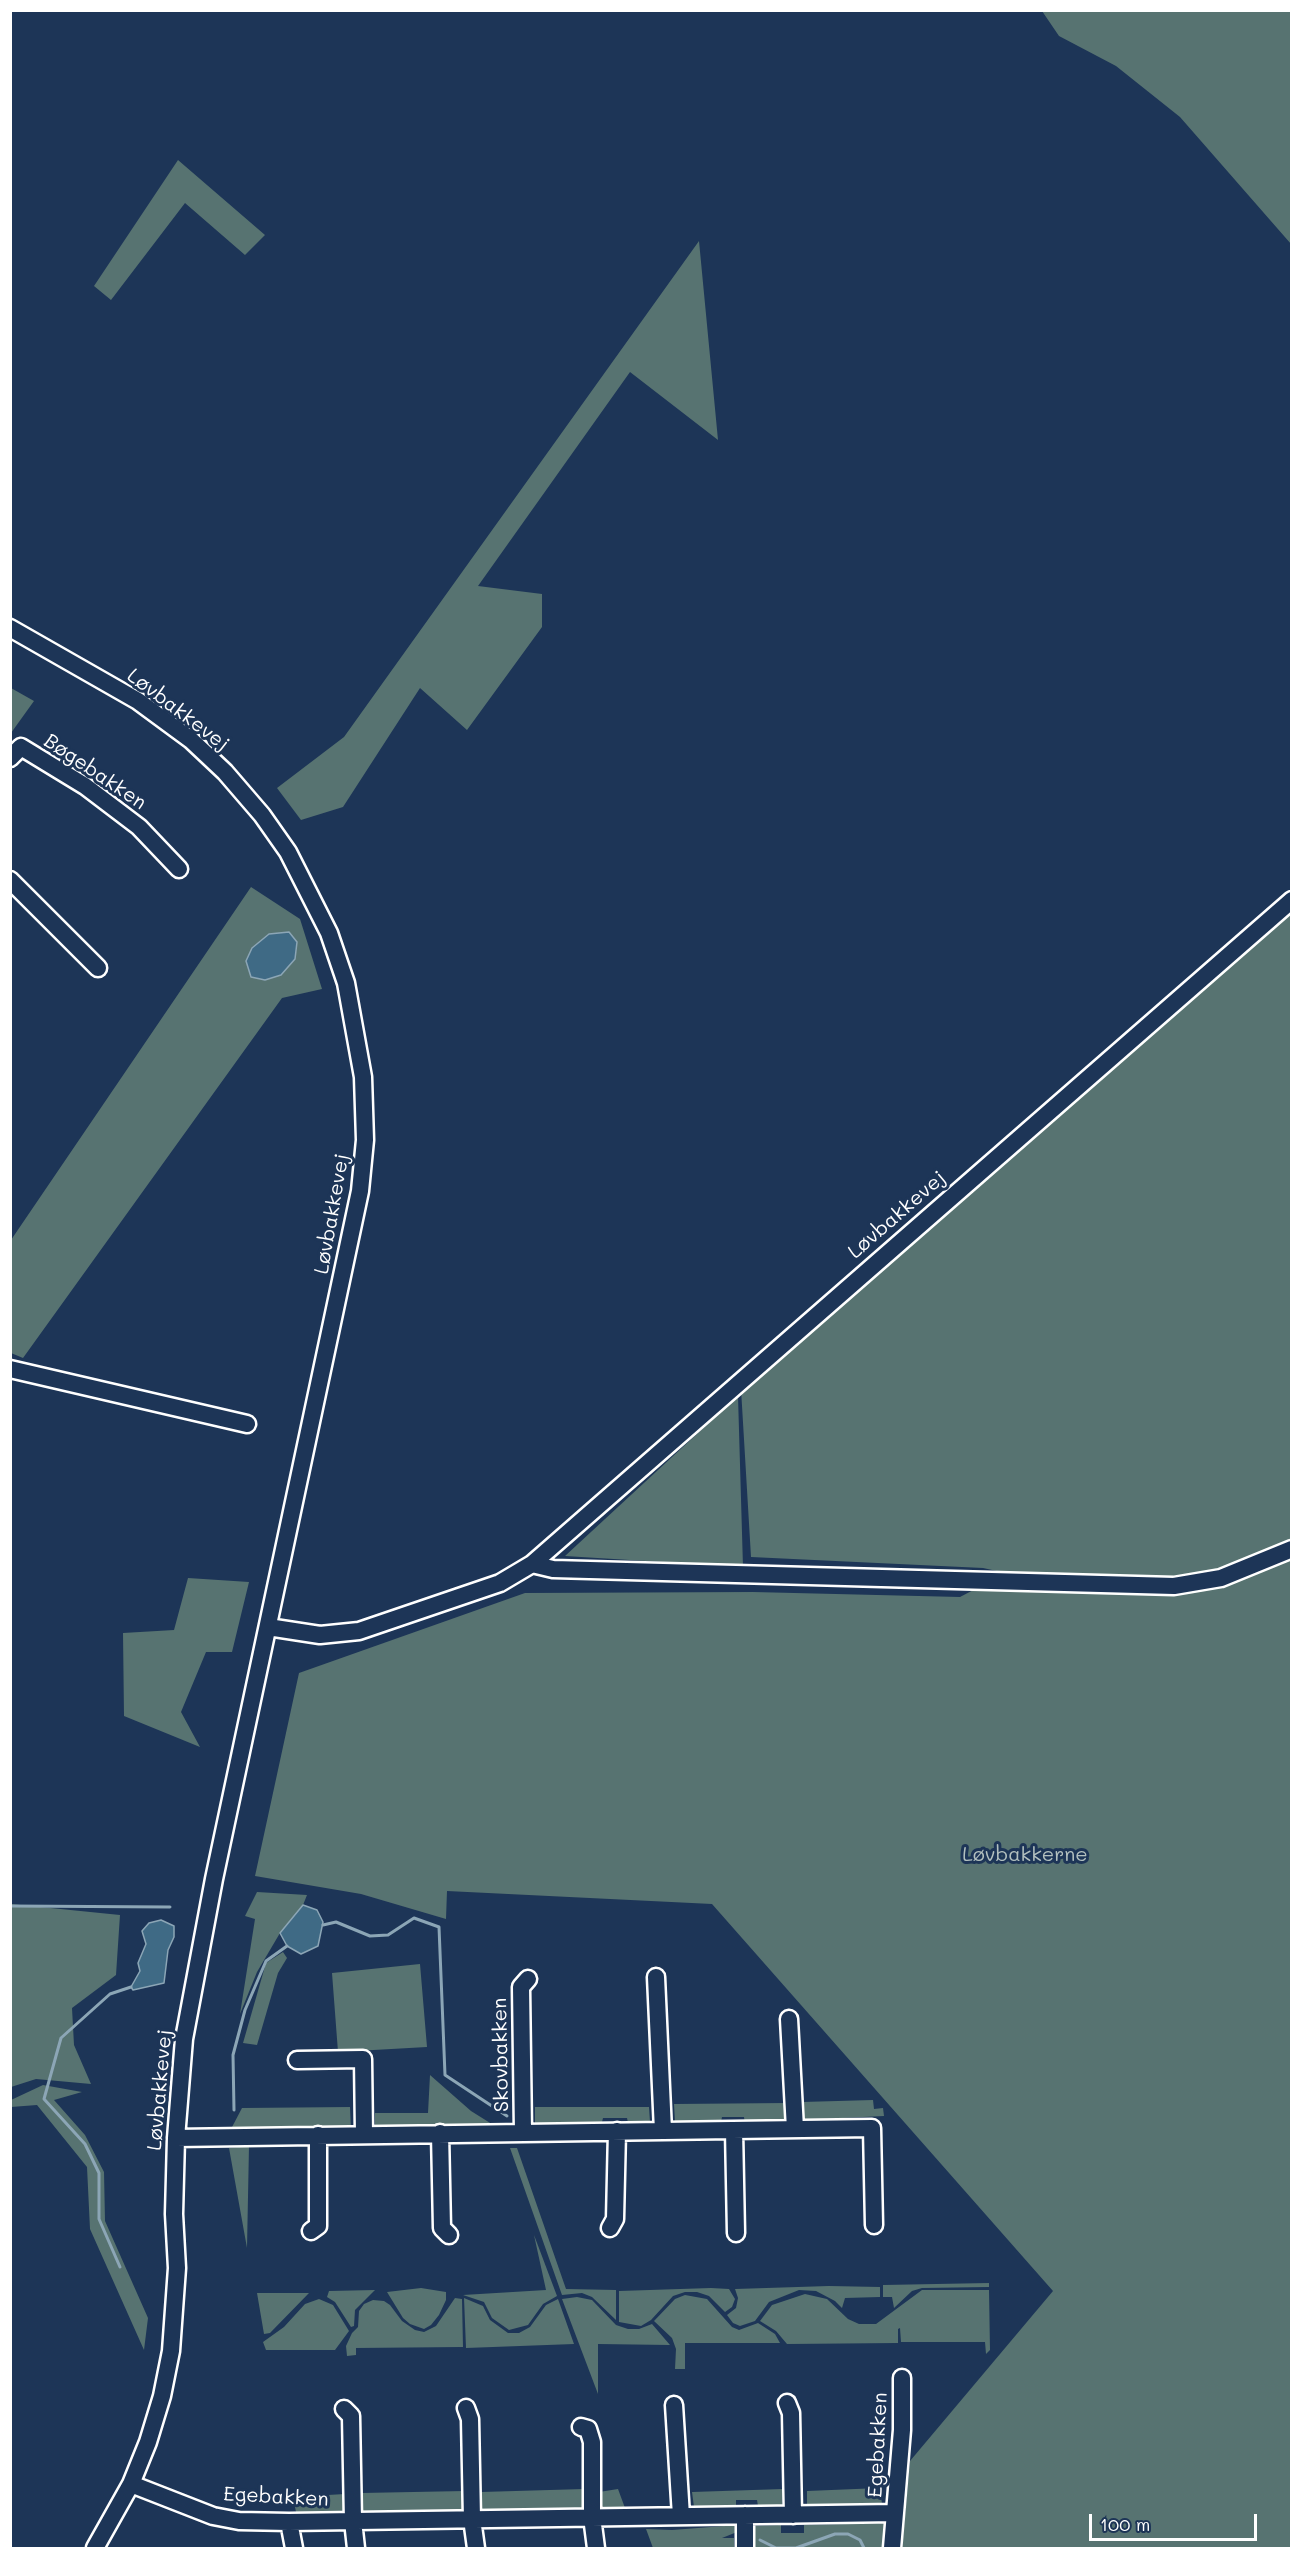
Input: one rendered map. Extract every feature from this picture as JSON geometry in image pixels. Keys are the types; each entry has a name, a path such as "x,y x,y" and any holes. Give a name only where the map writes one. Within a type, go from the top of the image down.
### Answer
{"street":[{"name":"Løvbakkevej","path":"10,628 138,701 191,740 225,772 262,814 288,852 329,933 346,983 363,1077 365,1140 360,1191 196,1966 184,2039 176,2138 174,2214 177,2268 171,2351 162,2396 131,2484 95,2548"},
{"name":"Bøgebakken","path":"10,758 21,747 85,786 139,826 179,869"},
{"path":"10,880 99,968"},
{"name":"Løvbakkevej","path":"268,1627 320,1635 359,1631 500,1583 532,1564 746,1374 1292,900"},
{"path":"10,1369 247,1424"},
{"path":"532,1564 553,1569 1174,1586 1221,1578 1292,1549"},
{"path":"657,1977 663,2131"},
{"name":"Skovbakken","path":"523,2133 521,1987 528,1979"},
{"path":"789,2019 795,2129"},
{"path":"297,2060 363,2059 364,2134"},
{"name":"Skovbakken","path":"176,2138 872,2128 874,2225"},
{"path":"734,2130 736,2233"},
{"path":"610,2228 615,2219 617,2131"},
{"path":"440,2133 442,2228 449,2235"},
{"path":"311,2230 318,2226 318,2135"},
{"name":"Egebakken","path":"892,2548 902,2430 902,2378"},
{"path":"787,2403 791,2413 793,2515"},
{"path":"674,2405 681,2516"},
{"path":"466,2408 470,2419 472,2519 476,2548"},
{"name":"Egebakken","path":"344,2409 351,2416 353,2521 356,2548"},
{"path":"581,2427 588,2428 592,2442 592,2517 596,2548"},
{"name":"Egebakken","path":"131,2484 213,2516 239,2520 289,2522 895,2513"},
{"path":"744,2515 745,2548"},
{"path":"289,2522 294,2548"}],"green space":[{"path":"1042,11 1291,11 1291,244 1180,117 1116,66 1059,36"},
{"path":"178,160 265,235 245,255 185,203 111,300 94,286"},
{"path":"699,241 718,440 630,372 478,586 542,594 542,627 467,730 420,688 343,807 301,820 277,788 344,737"},
{"path":"11,688 34,701 11,733"},
{"path":"251,887 300,919 322,989 282,998 23,1358 11,1353 11,1240"},
{"name":"Løvbakkerne","path":"1291,912 1291,2548 902,2548 910,2461 1053,2291 712,1904 447,1891 446,1919 361,1894 255,1876 299,1673 525,1593 753,1592 960,1597 1006,1573 983,1568 751,1557 741,1389"},
{"path":"738,1396 743,1567 565,1556"},
{"path":"188,1578 249,1582 232,1652 206,1652 181,1712 200,1747 124,1716 123,1633 174,1630"},
{"path":"257,1892 307,1895 303,1905 280,1933 257,1972 240,2014 255,1919 245,1916"},
{"path":"11,1904 120,1915 116,1975 72,2008 74,2045 91,2084 36,2079 11,2087"},
{"path":"283,1952 287,1958 278,1973 257,2045 243,2043 266,1963"},
{"path":"420,1964 427,2047 338,2052 332,1973"},
{"path":"430,2075 471,2111 495,2126 375,2125 375,2113 428,2113"},
{"path":"43,2085 82,2092 54,2100 85,2135 104,2172 105,2221 148,2318 144,2350 90,2229 87,2167 37,2105 11,2107 11,2100"},
{"path":"873,2100 874,2109 883,2108 884,2116 802,2120 802,2102"},
{"path":"787,2103 787,2123 745,2125 744,2117 722,2117 721,2122 675,2122 674,2104"},
{"path":"350,2107 351,2129 231,2129 242,2108"},
{"path":"535,2107 649,2107 650,2122 628,2123 627,2118 603,2118 602,2122 535,2124"},
{"path":"249,2146 247,2248 229,2148"},
{"path":"510,2148 517,2148 566,2289 616,2290 616,2320 592,2297 582,2293 562,2295"},
{"path":"534,2235 557,2296 543,2304 528,2325 509,2330 492,2318 484,2302 463,2295 546,2290"},
{"path":"989,2283 989,2287 922,2288 912,2291 894,2308 892,2297 883,2297 883,2285"},
{"path":"880,2287 880,2297 845,2298 842,2308 835,2301 816,2291 799,2290 769,2302 755,2321 740,2326 733,2323 727,2315 736,2308 738,2298 735,2289"},
{"path":"421,2288 446,2292 446,2300 439,2315 431,2325 424,2329 410,2324 403,2318 387,2292"},
{"path":"729,2289 735,2299 732,2307 725,2312 709,2296 697,2292 685,2292 673,2296 651,2320 641,2326 619,2322 619,2291"},
{"path":"375,2290 355,2310 354,2326 351,2327 335,2302 327,2297 329,2291"},
{"path":"922,2290 989,2290 990,2350 986,2354 985,2342 901,2342 900,2328 898,2329 898,2343 787,2344 776,2331 760,2321 772,2305 805,2294 827,2299 848,2319 859,2324 876,2324"},
{"path":"257,2293 309,2293 270,2333 264,2334"},
{"path":"685,2295 707,2299 732,2327 739,2330 758,2323 775,2334 780,2343 685,2343 685,2369 675,2369 676,2349 672,2338 654,2321 675,2299"},
{"path":"577,2297 592,2300 616,2325 628,2329 639,2329 652,2324 670,2345 598,2344 598,2394 562,2299"},
{"path":"455,2298 462,2299 463,2347 356,2348 356,2355 347,2356 346,2346 352,2333 358,2327 359,2311 364,2304 373,2300 384,2301 402,2321 415,2330 424,2332 436,2326"},
{"path":"464,2298 483,2306 490,2320 508,2333 519,2333 530,2327 546,2305 558,2299 574,2344 466,2348"},
{"path":"319,2299 333,2305 349,2331 335,2350 266,2350 263,2342 284,2327 305,2304"},
{"path":"880,2488 882,2504 807,2505 807,2491"},
{"path":"584,2489 584,2510 481,2512 481,2492"},
{"path":"618,2489 625,2508 599,2508 599,2492"},
{"path":"783,2489 782,2505 758,2506 757,2500 736,2500 736,2506 694,2507 692,2492"},
{"path":"465,2491 465,2512 360,2512 361,2493"},
{"path":"345,2494 345,2512 296,2512 293,2497"},
{"path":"886,2523 883,2548 750,2548 750,2526 781,2525 781,2533 804,2533 804,2525"},
{"path":"737,2525 737,2532 722,2538 734,2538 734,2548 653,2548 646,2529 672,2530"}],"water":[{"path":"289,932 297,942 295,959 281,975 265,980 251,977 246,961 252,948 269,934"},
{"path":"303,1905 317,1910 323,1922 318,1946 301,1954 287,1946 280,1933"},
{"path":"161,1920 174,1926 174,1937 168,1950 164,1983 133,1990 131,1987 140,1971 138,1963 146,1944 142,1931 149,1923"}],"waterway":[{"path":"10,1906 170,1907"},
{"path":"323,1925 336,1922 370,1936 388,1935 414,1918 439,1927 445,2075 507,2116"},
{"path":"234,2110 233,2055 245,2010 266,1961 287,1946"},
{"path":"120,2267 99,2219 99,2173 85,2144 44,2099 61,2038 110,1994 131,1987"},
{"path":"760,2540 776,2548 796,2548 835,2534 848,2534 860,2540 864,2548"}]}
